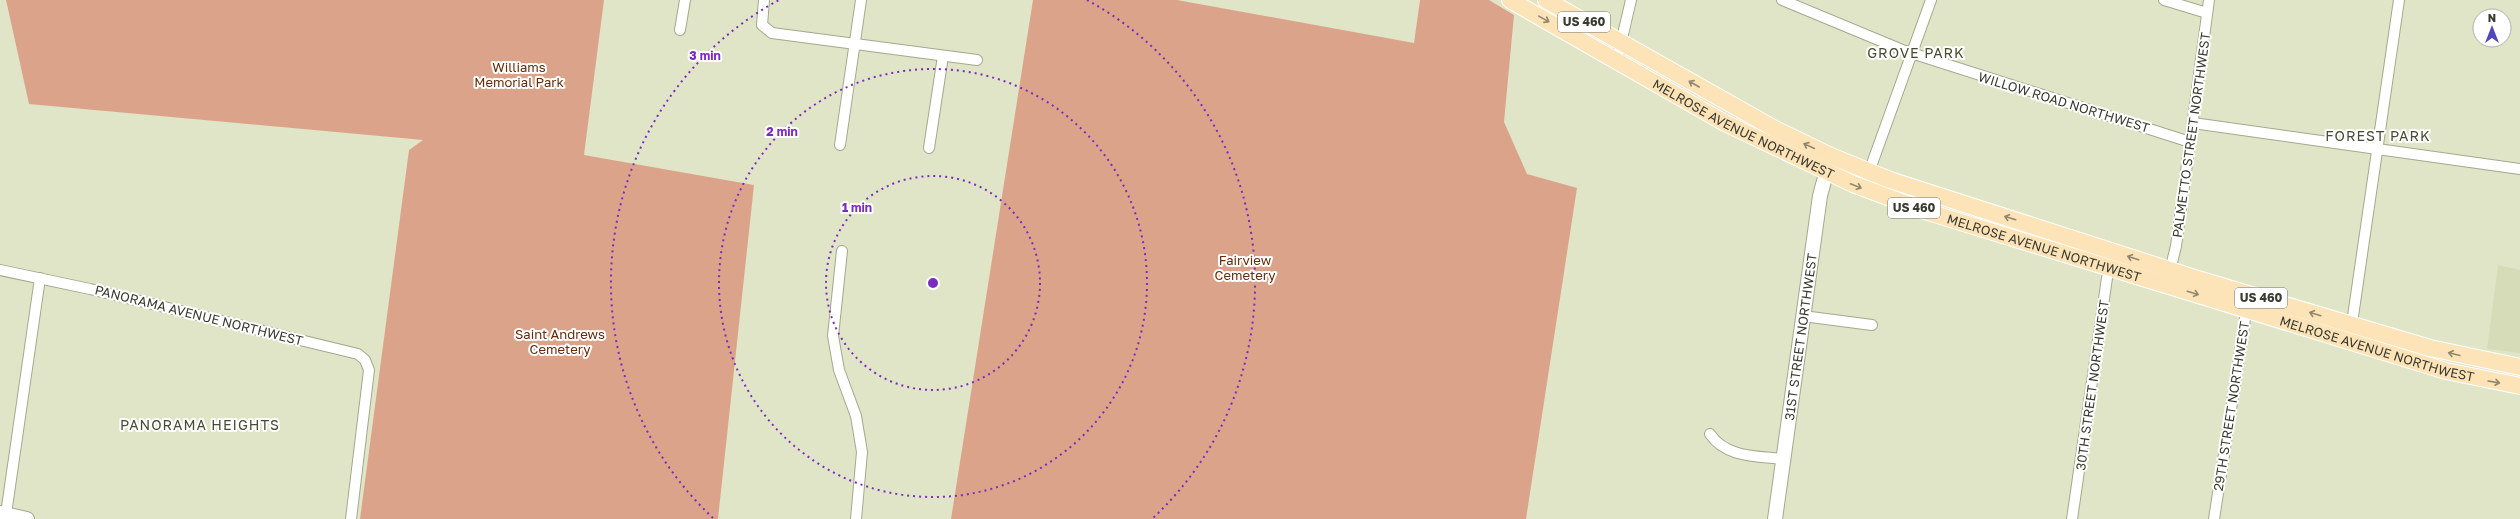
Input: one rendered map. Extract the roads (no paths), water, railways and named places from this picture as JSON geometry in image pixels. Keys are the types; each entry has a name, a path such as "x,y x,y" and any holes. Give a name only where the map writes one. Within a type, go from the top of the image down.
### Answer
{"main road":[{"name":"MELROSE AVENUE NORTHWEST","path":"1510,0 1725,123 1826,172 1928,212 2110,268 2169,277"},
{"name":"MELROSE AVENUE NORTHWEST","path":"1546,0 1739,110 1831,156 1869,172 1930,194 2116,252 2169,277 2248,302 2349,341 2446,372 2520,386"},
{"name":"MELROSE AVENUE NORTHWEST","path":"2248,302 2352,325 2430,348 2520,367"}],"street":[{"path":"680,30 685,0"},
{"path":"764,0 761,20 765,29 772,33 977,60"},
{"path":"840,145 861,0"},
{"path":"1617,60 1631,0"},
{"name":"WILLOW ROAD NORTHWEST","path":"1782,0 1911,53 2190,142"},
{"path":"1869,172 1931,0"},
{"path":"2164,0 2208,13"},
{"name":"PALMETTO STREET NORTHWEST","path":"2169,277 2190,142 2209,0"},
{"path":"2349,341 2399,0"},
{"path":"929,148 942,56"},
{"path":"2192,123 2520,169"},
{"name":"31ST STREET NORTHWEST","path":"1775,519 1820,196 1831,156"},
{"path":"842,251 832,336 839,370 856,416 862,452 856,519"},
{"name":"30TH STREET NORTHWEST","path":"2072,519 2110,268 2116,252"},
{"name":"PANORAMA AVENUE NORTHWEST","path":"0,270 352,351 362,357 368,365 367,390 351,519"},
{"path":"27,519 3,514 40,278"},
{"name":"29TH STREET NORTHWEST","path":"2214,519 2248,302"},
{"path":"1803,316 1872,325"},
{"path":"1710,434 1722,447 1735,453 1784,460"}],"district":[{"name":"GROVE PARK","path":"1916,53"},
{"name":"FOREST PARK","path":"2378,136"},
{"name":"PANORAMA HEIGHTS","path":"200,425"}],"park label":[{"name":"Williams Memorial Park","path":"519,74"},
{"name":"Fairview Cemetery","path":"1245,268"},
{"name":"Saint Andrews Cemetery","path":"560,342"}]}
